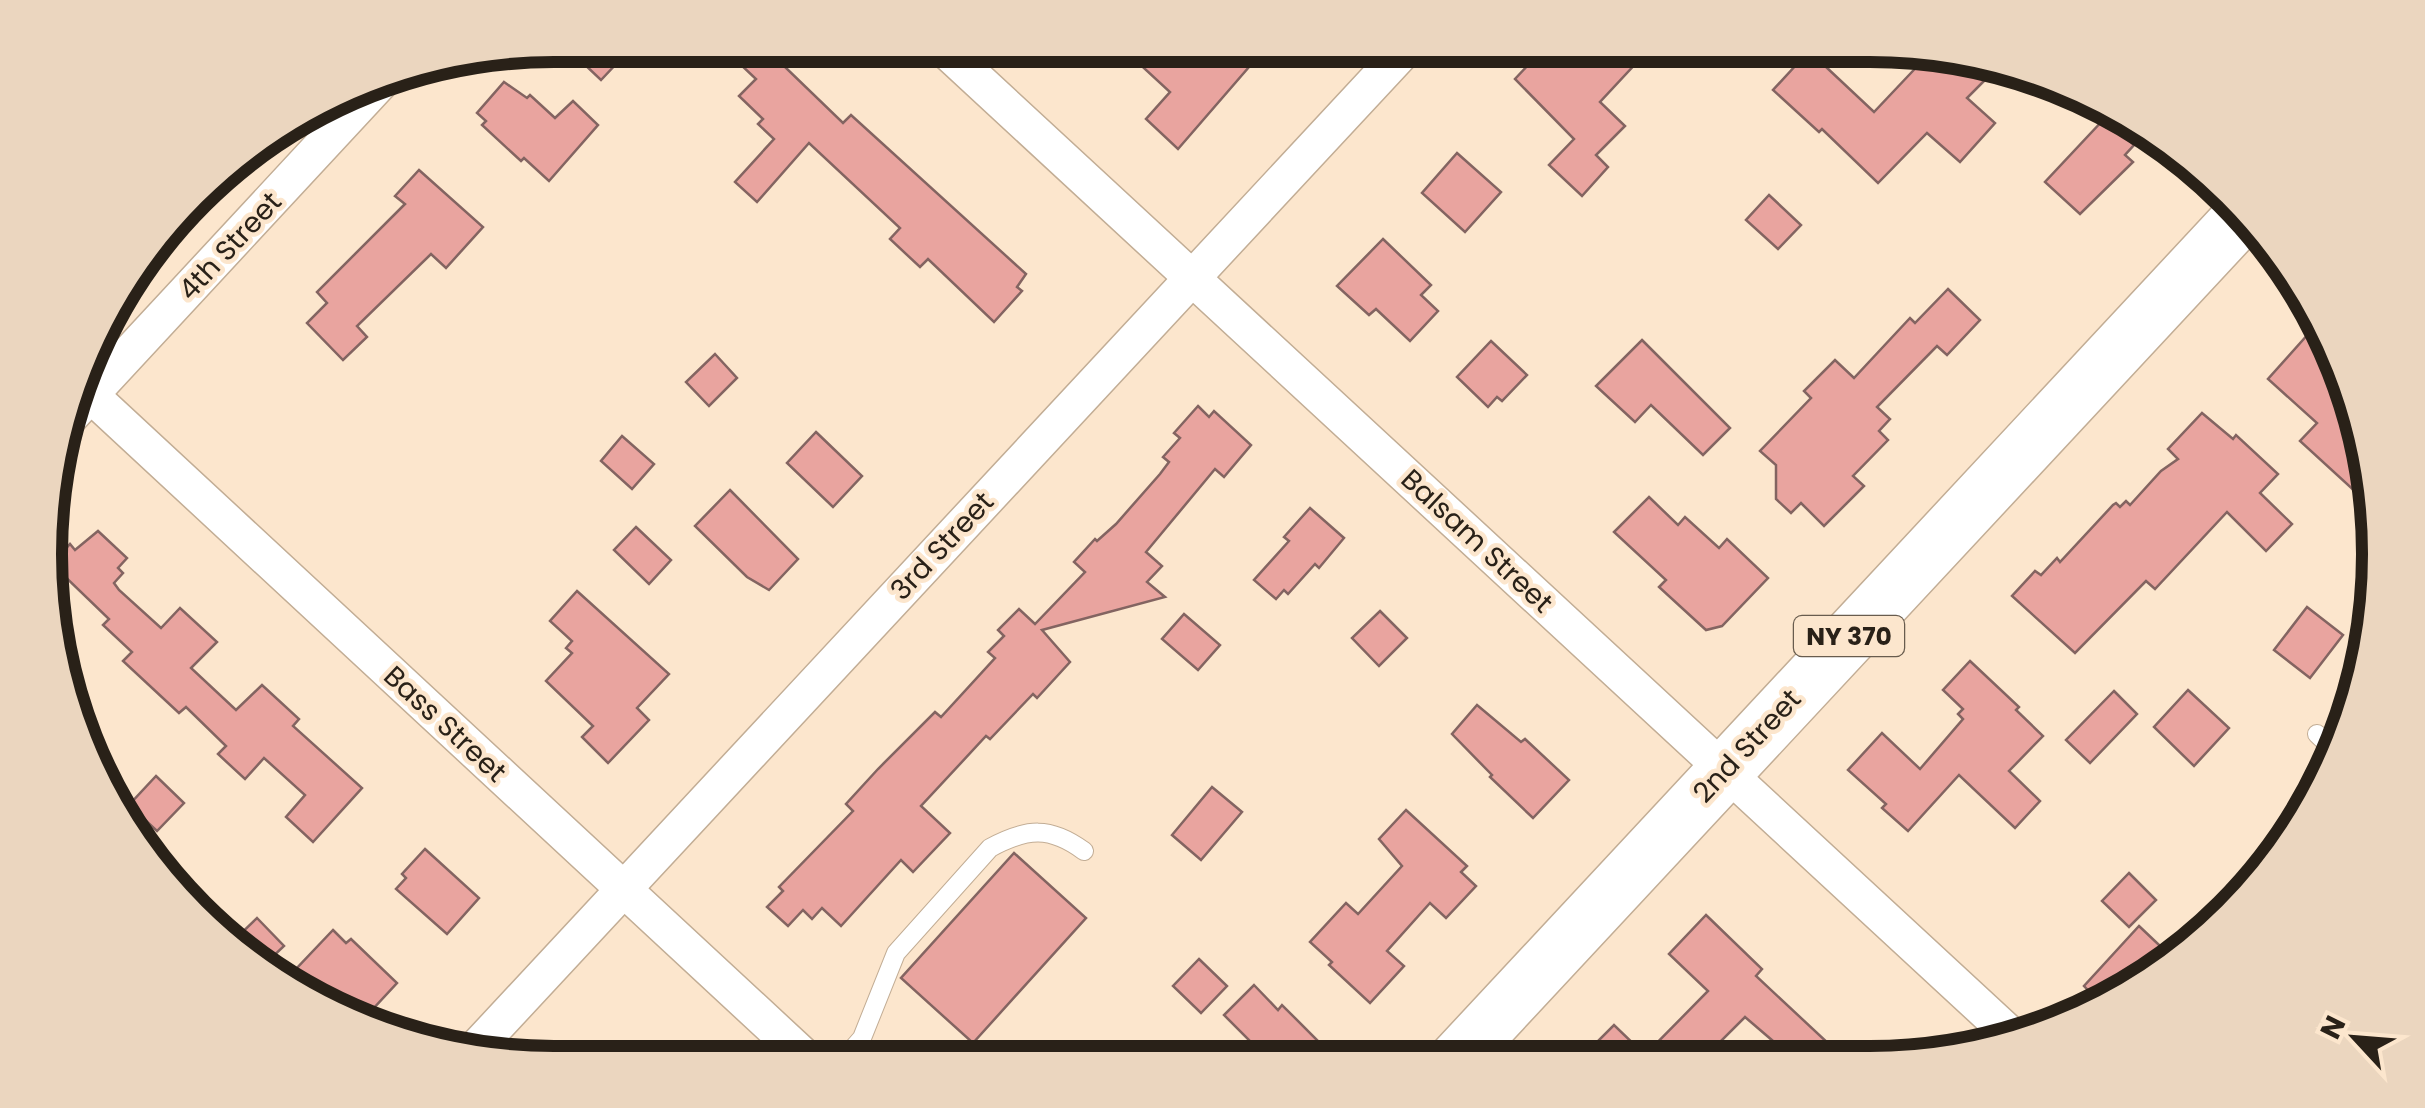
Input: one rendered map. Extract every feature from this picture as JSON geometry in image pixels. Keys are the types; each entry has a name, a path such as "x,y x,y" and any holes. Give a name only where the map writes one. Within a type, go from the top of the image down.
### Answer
{"main road":[{"name":"2nd Street","path":"1469,1046 2235,224"}],"street":[{"name":"Balsam Street","path":"958,62 2003,1027"},
{"name":"3rd Street","path":"484,1040 1393,62"},
{"name":"4th Street","path":"92,387 362,102"},
{"name":"Bass Street","path":"86,405 793,1046"}],"lane":[{"path":"2318,734 2325,741"},
{"path":"855,1046 862,1038 896,953 990,848 1010,837 1051,832 1064,836 1084,851"}],"building":[{"path":"582,62 618,62 601,80"},
{"path":"738,62 786,62 786,68 843,123 851,115 1026,274 1017,287 1022,291 994,322 928,259 920,267 890,239 900,228 809,143 757,202 735,182 774,139 758,124 763,119 739,96 756,79"},
{"path":"1137,62 1253,62 1178,149 1146,119 1170,92"},
{"path":"1531,62 1637,62 1600,102 1625,126 1596,155 1608,167 1582,196 1549,165 1574,139 1515,79"},
{"path":"1799,62 1821,62 1874,112 1918,65 1935,67 1988,77 1967,98 1995,123 1960,162 1927,133 1878,183 1822,129 1819,132 1773,90"},
{"path":"504,82 527,98 530,95 555,118 573,101 598,125 549,181 482,125 486,121 477,113"},
{"path":"2103,121 2134,145 2125,155 2133,162 2080,214 2045,182"},
{"path":"1457,153 1501,192 1465,232 1422,193"},
{"path":"419,170 483,227 446,268 431,254 357,326 367,337 343,360 307,323 327,303 317,292 405,204 395,196"},
{"path":"1769,195 1801,225 1778,249 1746,220"},
{"path":"1383,239 1431,285 1421,295 1438,311 1410,341 1376,309 1369,315 1337,286"},
{"path":"1948,289 1980,320 1947,355 1937,346 1877,407 1890,419 1879,431 1888,440 1853,476 1864,486 1824,526 1801,503 1791,513 1776,499 1776,465 1760,451 1811,398 1804,391 1835,360 1854,378 1910,318 1915,323"},
{"path":"2310,332 2346,427 2358,494 2300,441 2317,423 2268,379"},
{"path":"1642,340 1730,428 1703,455 1651,405 1635,422 1596,386"},
{"path":"1491,341 1527,375 1502,401 1497,397 1488,407 1457,377"},
{"path":"715,354 737,378 709,406 686,382"},
{"path":"1198,406 1209,417 1214,411 1251,445 1224,477 1215,469 1146,552 1162,566 1147,582 1165,597 1042,630 1070,662 1037,698 1033,694 990,739 986,736 921,806 950,833 913,872 901,860 841,926 822,908 812,919 803,910 788,926 767,907 783,891 779,887 853,811 846,804 878,769 935,712 941,717 995,658 988,652 1004,636 998,630 1019,609 1035,624 1085,572 1074,562 1116,524 1160,474 1169,462 1163,457 1180,438 1174,433"},
{"path":"2202,413 2233,439 2236,435 2278,474 2260,493 2292,524 2266,551 2227,512 2155,589 2146,581 2075,653 2012,596 2035,571 2041,575 2057,558 2060,562 2113,505 2120,507 2126,501 2130,505 2161,471 2178,459 2168,449"},
{"path":"816,432 862,476 833,507 787,463"},
{"path":"622,436 654,464 632,489 601,461"},
{"path":"730,490 798,559 769,590 747,577 695,526"},
{"path":"1649,497 1678,525 1685,517 1719,548 1727,539 1768,578 1722,626 1706,630 1659,587 1666,580 1614,532"},
{"path":"1310,508 1344,538 1319,568 1315,564 1288,594 1284,590 1276,599 1254,580 1289,541 1284,537"},
{"path":"636,527 671,560 649,584 614,550"},
{"path":"98,531 127,558 118,568 123,573 114,583 119,590 161,628 180,608 217,642 191,668 236,710 262,685 299,719 293,726 362,788 313,842 286,817 305,795 264,758 245,779 218,754 226,746 186,707 179,713 123,661 132,652 103,625 109,619 63,575 62,553 70,544 75,550"},
{"path":"577,591 669,674 637,708 649,720 608,763 582,737 593,726 546,681 572,653 566,648 572,641 550,621"},
{"path":"2307,607 2343,635 2310,678 2274,650"},
{"path":"1380,611 1407,638 1379,666 1352,638"},
{"path":"1184,614 1220,645 1198,670 1162,639"},
{"path":"1970,661 2019,707 2016,710 2043,736 2009,771 2040,801 2015,828 1959,775 1908,831 1882,808 1886,804 1848,770 1882,733 1920,769 1963,719 1958,714 1963,709 1943,690"},
{"path":"2188,690 2229,728 2194,766 2154,727"},
{"path":"2114,691 2137,714 2090,763 2066,740"},
{"path":"1477,705 1521,742 1525,739 1569,780 1533,818 1452,734"},
{"path":"156,776 184,803 157,831 130,804"},
{"path":"1212,787 1242,812 1201,860 1172,835"},
{"path":"1406,810 1467,866 1461,872 1476,886 1446,918 1430,903 1387,951 1404,966 1370,1003 1310,942 1346,903 1358,914 1402,866 1379,839"},
{"path":"425,849 479,898 447,934 396,889 406,878 402,874"},
{"path":"1014,853 1086,918 973,1043 901,978"},
{"path":"2129,873 2156,900 2129,927 2102,901"},
{"path":"1706,915 1762,969 1756,976 1831,1046 1779,1046 1745,1017 1716,1046 1654,1046 1708,991 1669,954"},
{"path":"257,918 284,946 273,957 241,933"},
{"path":"2139,926 2163,949 2091,993 2084,986"},
{"path":"333,930 346,943 351,939 397,983 372,1010 308,980 296,969"},
{"path":"1199,959 1227,986 1201,1013 1173,986"},
{"path":"1254,985 1278,1010 1282,1005 1321,1044 1251,1046 1224,1015"},
{"path":"1614,1025 1636,1046 1593,1046"}]}
